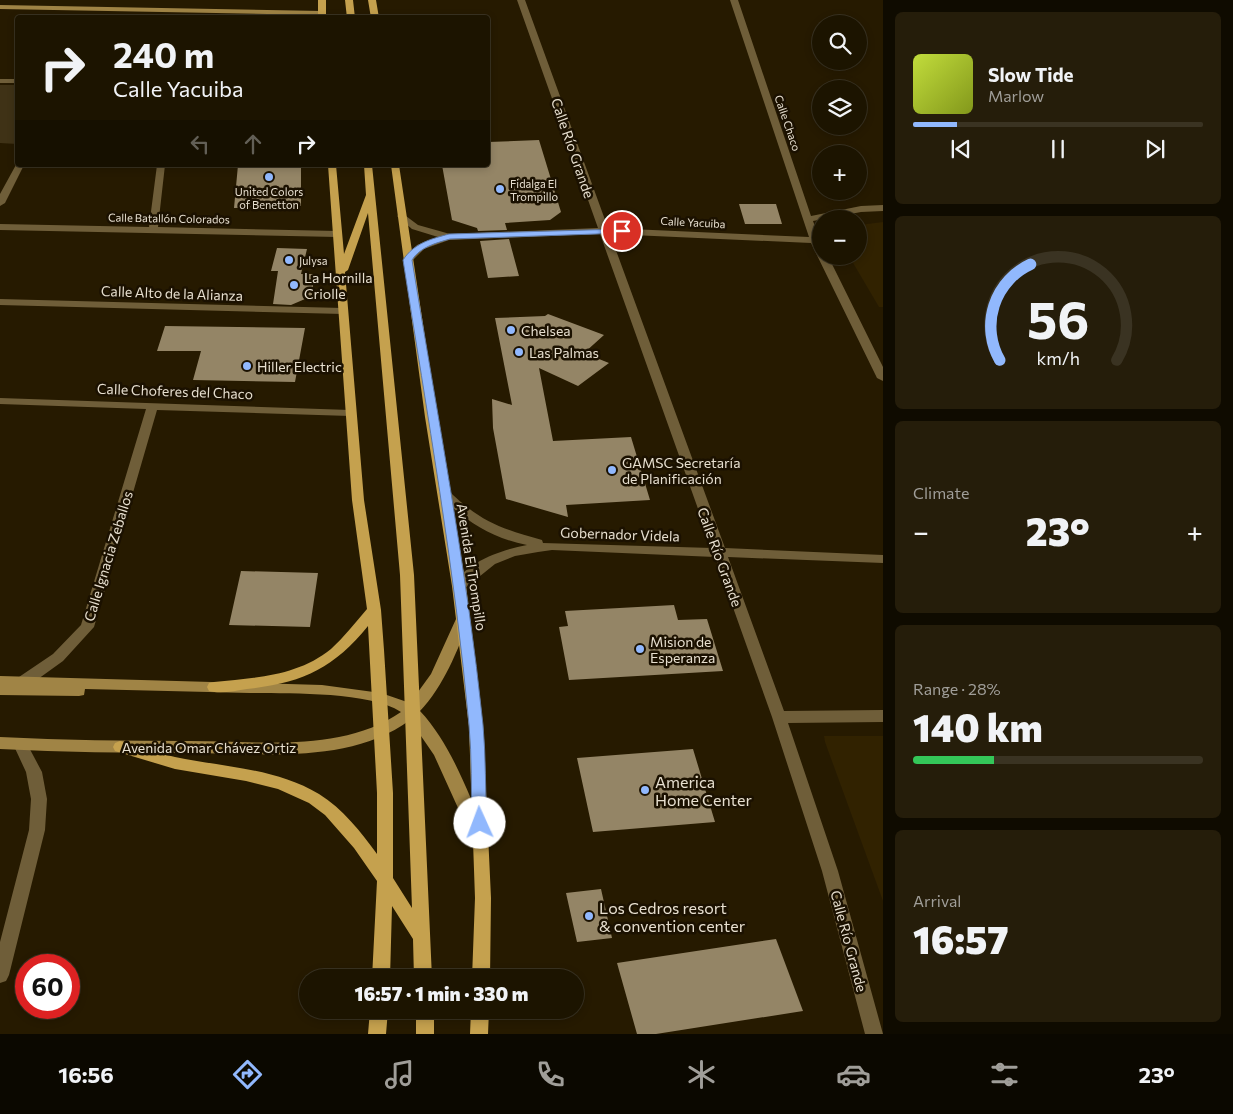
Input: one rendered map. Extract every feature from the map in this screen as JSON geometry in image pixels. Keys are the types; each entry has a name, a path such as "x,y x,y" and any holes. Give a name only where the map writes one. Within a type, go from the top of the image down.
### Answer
{"main road":[{"path":"61,0 303,4"},
{"path":"349,0 351,15"},
{"path":"372,0 374,15"},
{"path":"0,7 322,15 322,2 312,4"},
{"path":"332,167 350,413 358,500 374,610 380,698 385,881 381,969"},
{"path":"368,167 408,575 411,711 423,969"},
{"name":"Avenida El Trompillo","path":"395,167 443,492 459,586 476,727 483,898 481,969"},
{"path":"341,274 371,192"},
{"path":"214,687 263,683 295,675 323,662 343,645 374,610"},
{"name":"Avenida Omar Chávez Ortiz","path":"0,743 120,747 318,745 381,730 411,711 444,666 463,619"},
{"path":"0,681 322,690 380,698 411,711 442,756 480,838"},
{"path":"0,690 98,691 126,684"},
{"path":"120,747 174,763 266,778 314,798 351,832 422,940"},
{"path":"377,1034 378,1019"},
{"path":"425,1019 426,1034"},
{"path":"480,1019 480,1034"}],"street":[{"name":"Calle Río Grande","path":"521,0 778,717 830,871 874,1034"},
{"name":"Calle Chaco","path":"734,0 812,231"},
{"path":"0,81 15,81"},
{"path":"0,203 19,167"},
{"path":"152,230 161,167"},
{"path":"808,219 861,209 883,208"},
{"name":"Calle Yacuiba","path":"402,216 425,231 449,237"},
{"name":"Calle Batallón Colorados","path":"0,227 337,234"},
{"name":"Calle Yacuiba","path":"408,260 412,254 427,243 449,237 602,230 812,240"},
{"name":"Calle Chaco","path":"827,265 883,378"},
{"name":"Calle Alto de la Alianza","path":"0,302 343,311"},
{"name":"Calle Choferes del Chaco","path":"0,400 350,413"},
{"name":"Calle Ignacia Zeballos","path":"24,681 53,663 72,646 87,628 153,405"},
{"name":"Gobernador Videla","path":"443,492 461,511 486,528 517,540 552,546 883,559"},
{"name":"Gobernador Videla","path":"459,586 475,569 498,556 523,549 552,546"},
{"path":"778,717 883,716"},
{"path":"0,975 37,830 39,799 34,772 20,744"}],"shaded area":[{"path":"0,85 15,85 15,144 0,143"},
{"path":"883,222 883,307 879,307 854,265 867,265 867,224"},
{"path":"824,736 883,736 883,901 825,742"}],"building":[{"name":"Fidalga El Trompillo","path":"539,140 561,212 550,220 505,223 507,230 478,231 477,228 452,220 442,167 490,167 490,142"},
{"path":"238,167 301,167 301,206 234,208"},
{"path":"739,204 776,204 782,224 745,224"},
{"path":"509,239 519,276 488,278 480,241"},
{"path":"277,248 307,249 301,274 314,274 312,296 291,305 273,304 278,271 271,271"},
{"path":"548,314 604,335 584,353 609,363 578,386 539,368 553,441 631,437 650,500 566,505 568,517 506,499 493,428 492,399 512,405 495,318 545,316"},
{"name":"Hiller Electric","path":"165,326 305,328 295,382 193,380 201,351 157,351"},
{"path":"241,571 318,573 310,627 229,625"},
{"name":"Mision de Esperanza","path":"674,605 678,620 707,619 723,671 569,680 559,627 568,626 565,611"},
{"name":"America Home Center","path":"693,749 715,822 593,832 577,758"},
{"name":"Los Cedros resort & convention center","path":"601,889 612,938 577,942 566,893"},
{"path":"776,939 803,1011 656,1034 637,1034 617,963"}],"place":[{"name":"United Colors of Benetton","path":"269,177"},
{"name":"Fidalga El Trompillo","path":"500,189"},
{"name":"Julysa","path":"289,260"},
{"name":"La Hornilla Criolle","path":"294,285"},
{"name":"Chelsea","path":"511,330"},
{"name":"Las Palmas","path":"519,352"},
{"name":"Hiller Electric","path":"247,366"},
{"name":"GAMSC Secretaría de Planificación","path":"612,470"},
{"name":"Mision de Esperanza","path":"640,649"},
{"name":"America Home Center","path":"645,790"},
{"name":"Los Cedros resort & convention center","path":"589,916"}],"route":[{"path":"480,823 476,727 469,664 459,586 431,418 408,260 418,248 438,239 449,237 602,230 622,231"}]}
